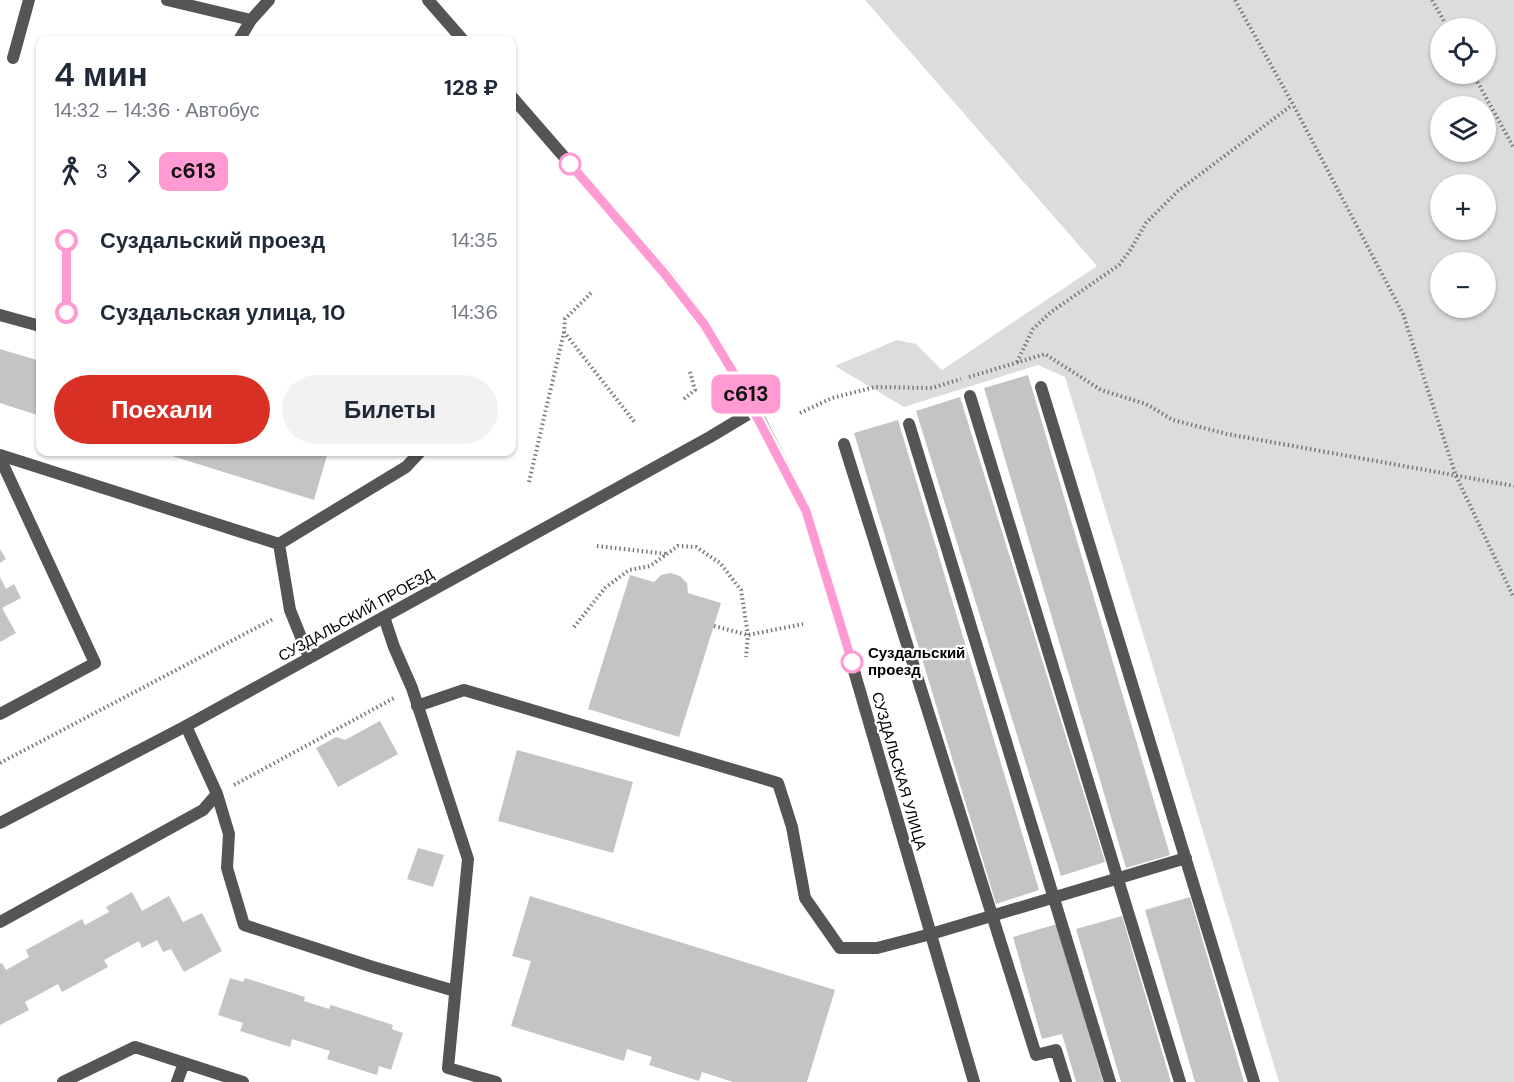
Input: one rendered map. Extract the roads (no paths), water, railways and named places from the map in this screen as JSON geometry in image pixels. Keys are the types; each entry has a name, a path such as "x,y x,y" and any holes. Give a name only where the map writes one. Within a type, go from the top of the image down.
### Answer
{"street":[{"path":"13,58 29,0"},
{"path":"167,0 251,20"},
{"path":"241,36 268,0"},
{"path":"428,0 460,36"},
{"name":"СУЗДАЛЬСКАЯ УЛИЦА","path":"516,102 657,265 704,324 755,410 806,511 974,1082"},
{"path":"0,315 36,325"},
{"path":"1041,387 1254,1082"},
{"path":"970,396 1180,1082"},
{"name":"СУЗДАЛЬСКИЙ ПРОЕЗД","path":"0,823 186,726 755,410"},
{"path":"909,424 1110,1082"},
{"path":"844,444 1036,1055 1056,1050 1066,1082"},
{"path":"0,457 279,544 406,467 416,456"},
{"path":"0,457 95,663 0,714"},
{"path":"279,544 290,610 309,657"},
{"path":"384,617 412,688 468,859 448,1068 496,1082"},
{"path":"417,706 464,690 778,783 792,827 805,898 840,948 877,948 931,934 1186,858"},
{"path":"186,726 217,794 229,834 227,868 244,925 455,992"},
{"path":"0,922 203,810 217,794"},
{"path":"63,1082 135,1047 243,1082"},
{"path":"177,1082 184,1063"}],"place":[{"name":"Суздальский проезд","path":"852,662"}]}
